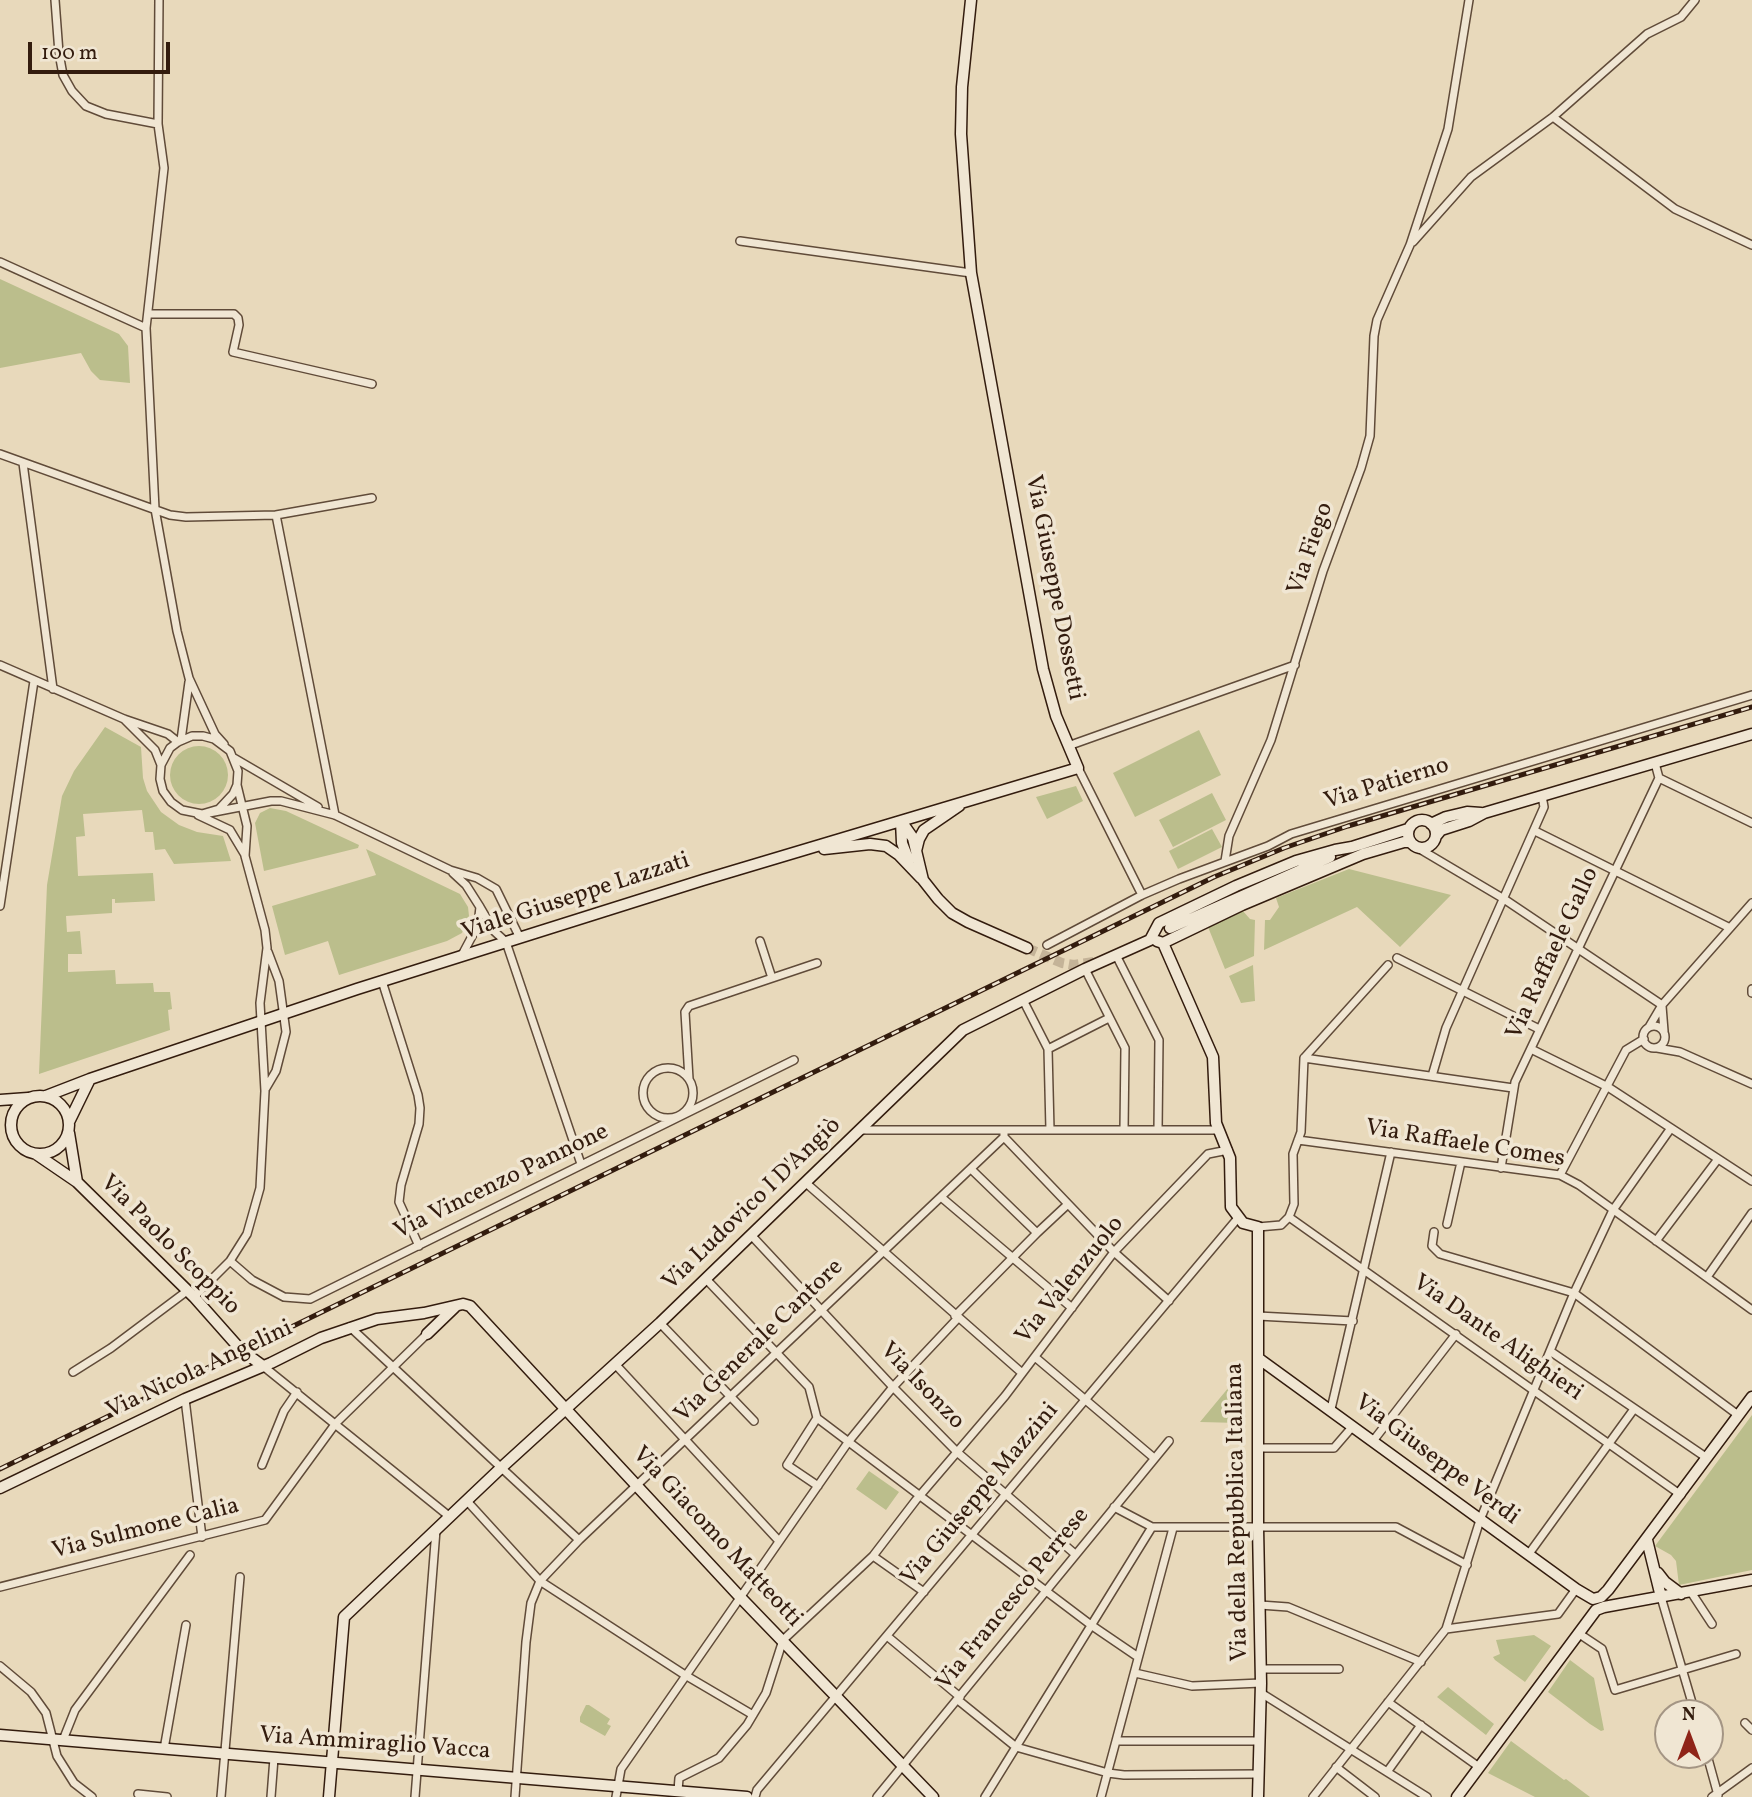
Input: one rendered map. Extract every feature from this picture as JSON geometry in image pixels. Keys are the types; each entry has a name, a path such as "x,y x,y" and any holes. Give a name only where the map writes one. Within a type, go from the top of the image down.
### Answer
{"street":[{"path":"55,0 59,53 64,75 72,91 86,106 106,114 158,124"},
{"path":"159,0 158,124 164,168 146,328 155,509 177,631 189,678 215,734 234,758 238,771 237,785 247,826 245,856"},
{"name":"Via Giuseppe Dossetti","path":"971,0 962,88 961,134 971,273 1043,669 1050,698 1068,746 1142,895"},
{"path":"1410,245 1448,129 1469,0"},
{"path":"1410,245 1471,177 1553,117 1647,34 1681,17 1695,0"},
{"path":"1553,117 1675,209 1752,245"},
{"path":"740,241 971,273"},
{"name":"Via Fiego","path":"1225,861 1229,835 1271,740 1322,571 1362,468 1370,436 1376,328 1385,300 1410,245"},
{"path":"0,262 146,328"},
{"path":"148,314 234,314 239,325 233,352 372,384"},
{"path":"0,454 170,515 186,517 276,515 372,498"},
{"path":"23,463 53,689"},
{"path":"276,515 335,815"},
{"path":"1068,746 1295,665"},
{"path":"0,666 180,741"},
{"path":"180,741 189,678"},
{"path":"0,906 34,681"},
{"name":"Via Patierno","path":"1047,945 1142,895 1268,846 1291,834 1752,695"},
{"path":"124,719 155,750 161,765"},
{"path":"73,1372 190,1294 230,1261 247,1234 260,1188 265,1091 260,1021 267,948 265,930 245,856 230,830 171,803 163,792 160,779 161,765 170,748 180,741 203,736 224,744"},
{"path":"1414,845 1431,845 1441,831 1484,813 1746,736 1752,744"},
{"path":"234,758 324,811"},
{"path":"1655,763 1659,778 1752,823"},
{"name":"Viale Giuseppe Lazzati","path":"46,1096 382,981 799,851 1078,768"},
{"name":"Via Raffaele Gallo","path":"1501,1168 1513,1088 1659,778"},
{"path":"209,813 227,803 237,785"},
{"path":"1432,1076 1446,1028 1535,831 1544,807 1542,796"},
{"path":"195,814 281,801 335,815 496,889 520,938"},
{"path":"915,853 925,830 967,801"},
{"path":"1170,928 1352,848 1408,829 1418,820 1431,824 1466,812 1484,813"},
{"path":"901,821 910,832 923,880"},
{"path":"901,821 906,856 923,880"},
{"path":"1431,824 1436,836"},
{"path":"1408,829 1414,845"},
{"path":"1535,831 1614,873 1730,928"},
{"path":"1306,868 1404,842 1414,845 1504,899 1662,1006"},
{"path":"799,851 870,844 886,846 899,855 952,913 1027,948"},
{"path":"1150,940 1158,923 1237,886 1296,861 1352,848"},
{"path":"860,1130 963,1030 1150,940 1163,943 1242,905 1363,854"},
{"path":"450,870 466,885 494,931 506,942 581,1164"},
{"path":"1752,903 1662,1006 1644,1032 1644,1039 1650,1047 1680,1052 1752,1084"},
{"path":"462,956 478,925 480,907"},
{"path":"760,941 772,978"},
{"path":"1163,943 1213,1057 1217,1130 1228,1150 1230,1203 1238,1218 1248,1226 1258,1227 1281,1225 1289,1217 1294,1204 1293,1154 1301,1132 1304,1058 1388,965"},
{"path":"265,1091 276,1071 286,1032 279,981 267,948"},
{"path":"1116,955 1159,1040 1158,1130"},
{"path":"1397,958 1539,1029"},
{"path":"689,1079 684,1073 669,1068 654,1072 645,1084 643,1093 649,1109 663,1117 680,1115 691,1102 693,1094 689,1079 685,1012 690,1006 817,963"},
{"path":"1085,969 1125,1048 1124,1130"},
{"path":"382,981 420,1108 412,1154 400,1193 402,1210 419,1246"},
{"path":"1023,999 1048,1049 1050,1130"},
{"path":"1657,1048 1663,1044 1665,1033 1662,1006"},
{"path":"1048,1049 1110,1018"},
{"path":"1649,1027 1656,1026 1665,1033 1680,1052"},
{"path":"1560,1175 1626,1050 1644,1039"},
{"path":"1531,1049 1608,1087 1752,1181"},
{"path":"1304,1058 1513,1088"},
{"name":"Via Vincenzo Pannone","path":"230,1261 252,1280 284,1297 310,1299 794,1060"},
{"path":"0,1122 20,1146 36,1154 52,1152 60,1147 90,1079"},
{"path":"0,1100 46,1096 62,1105 69,1127"},
{"path":"14,1139 11,1129 15,1111 28,1098"},
{"name":"Via Paolo Scoppio","path":"69,1127 77,1182"},
{"path":"1313,1797 1446,1629 1480,1520 1574,1293 1613,1210 1671,1128"},
{"name":"Via Ludovico I D'Angiò","path":"329,1797 344,1617 502,1467 660,1323 860,1130 1004,1134 1050,1130 1217,1130"},
{"path":"1004,1134 1114,1252 1169,1301"},
{"name":"Via Generale Cantore","path":"540,1581 579,1540 777,1354 1004,1134"},
{"name":"Via Raffaele Comes","path":"1298,1140 1560,1175 1579,1185 1752,1310"},
{"name":"Via Valenzuolo","path":"783,1640 873,1556 1035,1357 1114,1252 1208,1154 1228,1150"},
{"path":"1331,1409 1366,1270 1391,1153"},
{"name":"Via Paolo Scoppio","path":"36,1154 77,1182 190,1294 241,1350 263,1366"},
{"path":"1656,1241 1718,1159"},
{"path":"1447,1224 1461,1162"},
{"path":"971,1168 1037,1233"},
{"path":"806,1183 1022,1373"},
{"path":"941,1197 1072,1308"},
{"path":"616,1792 621,1769 849,1441 956,1317 1013,1256 1068,1204"},
{"path":"1706,1277 1752,1213"},
{"name":"Via Dante Alighieri","path":"1289,1217 1681,1495"},
{"name":"Via Giuseppe Mazzini","path":"755,1797 757,1790 1087,1401 1238,1218"},
{"name":"Via della Repubblica Italiana","path":"1258,1227 1261,1669 1258,1797"},
{"path":"1434,1232 1432,1246 1440,1254 1574,1293 1738,1415"},
{"name":"Via Isonzo","path":"751,1235 957,1452 1075,1554"},
{"path":"706,1279 809,1387 817,1418 1091,1625 1139,1657"},
{"path":"427,1334 457,1305"},
{"name":"Via Nicola Angelini","path":"0,1488 321,1338 377,1319 424,1313 457,1305 470,1306"},
{"name":"Via Giacomo Matteotti","path":"470,1306 740,1597 933,1797"},
{"path":"424,1313 427,1334"},
{"path":"1258,1316 1353,1321"},
{"path":"660,1323 754,1421"},
{"path":"350,1327 579,1540"},
{"name":"Via Sulmone Calia","path":"0,1587 265,1520 336,1423 427,1334"},
{"path":"1373,1441 1456,1334"},
{"path":"1550,1351 1706,1458"},
{"path":"1035,1357 1154,1458"},
{"name":"Via Giuseppe Verdi","path":"1258,1357 1581,1593"},
{"path":"615,1364 779,1541"},
{"path":"263,1366 450,1517"},
{"path":"262,1465 284,1410 297,1392"},
{"path":"1581,1593 1597,1599 1603,1595 1681,1495 1752,1397"},
{"path":"186,1399 202,1537"},
{"path":"1528,1555 1634,1409"},
{"path":"817,1418 787,1465 818,1486"},
{"path":"1258,1448 1334,1448 1353,1426"},
{"name":"Via Francesco Perrese","path":"877,1797 1169,1441"},
{"path":"467,1501 540,1581 685,1675 753,1715"},
{"path":"1114,1507 1152,1527 1396,1527 1467,1565"},
{"path":"985,1797 1152,1527"},
{"path":"1101,1797 1173,1528"},
{"path":"415,1797 436,1530"},
{"path":"1647,1540 1691,1699"},
{"path":"92,1797 75,1783 57,1756 58,1740 75,1710 190,1555"},
{"path":"873,1556 924,1592"},
{"path":"1654,1568 1665,1582 1686,1593 1712,1624"},
{"path":"221,1797 240,1577"},
{"path":"1457,1797 1592,1614 1604,1606 1752,1580"},
{"path":"515,1797 531,1603 540,1581"},
{"path":"1446,1629 1558,1614 1581,1593"},
{"path":"1578,1633 1585,1611 1581,1593"},
{"path":"1260,1605 1288,1607 1422,1662"},
{"path":"164,1749 186,1625"},
{"path":"1578,1633 1602,1649 1615,1690 1736,1654"},
{"path":"887,1636 1016,1746 1108,1773 1124,1775 1259,1774"},
{"path":"682,1793 679,1778 719,1758 753,1715 766,1693 783,1640"},
{"path":"0,1666 31,1692 46,1713 58,1740"},
{"path":"1261,1669 1339,1668"},
{"path":"1135,1673 1192,1686 1261,1688 1350,1749 1427,1797"},
{"path":"1388,1702 1479,1767"},
{"path":"1745,1723 1752,1730"},
{"path":"1387,1772 1421,1726"},
{"name":"Via Ammiraglio Vacca","path":"0,1735 516,1777 616,1792 747,1797"},
{"path":"1116,1741 1260,1741"},
{"path":"271,1797 274,1758"},
{"path":"1336,1767 1375,1797"},
{"path":"1710,1769 1716,1795 1752,1768"},
{"path":"138,1794 167,1797"}],"green space":[{"path":"0,279 119,334 128,346 130,383 100,380 91,371 81,353 0,368"},
{"path":"105,727 141,747 143,778 147,791 161,812 179,825 197,832 223,836 231,861 174,864 165,849 155,850 153,832 145,832 142,810 83,814 85,836 76,837 78,876 153,873 155,901 115,903 115,899 112,899 112,913 66,916 67,932 80,931 82,954 68,954 68,972 115,970 116,984 153,983 154,992 170,992 170,1030 39,1074 47,885 62,796 74,771"},
{"path":"1199,730 1221,775 1135,817 1113,773"},
{"path":"193,746 205,746 220,754 228,769 228,781 220,796 205,804 193,804 178,796 170,781 170,769 178,754"},
{"path":"1076,786 1083,801 1047,819 1036,797"},
{"path":"1212,793 1226,820 1173,847 1159,820"},
{"path":"270,808 286,811 359,845 358,848 264,871 255,823 260,813"},
{"path":"1212,829 1222,847 1178,869 1169,851"},
{"path":"366,849 460,894 468,907 469,916 462,933 447,941 339,975 328,941 285,955 272,906 376,875"},
{"path":"1349,869 1451,895 1400,947 1357,907 1264,950 1265,920 1270,920 1279,907 1276,898"},
{"path":"1242,910 1250,919 1255,920 1254,956 1225,969 1208,927"},
{"path":"1253,965 1255,1001 1241,1003 1229,976"},
{"path":"1234,1381 1240,1382 1240,1423 1200,1422"},
{"path":"1752,1415 1752,1570 1679,1585 1676,1561 1655,1546"},
{"path":"869,1471 899,1492 886,1510 856,1489"},
{"path":"1534,1635 1551,1646 1525,1682 1495,1660 1493,1657 1500,1654 1496,1640"},
{"path":"1570,1660 1594,1678 1604,1730 1601,1731 1590,1724 1548,1692"},
{"path":"1448,1687 1494,1724 1486,1735 1437,1697"},
{"path":"586,1705 610,1719 607,1724 611,1726 605,1736 580,1722"},
{"path":"1511,1741 1590,1797 1535,1797 1488,1773"}],"tunnel":[{"path":"1027,948 1062,963 1074,965 1094,962"}],"railway":[{"path":"0,1469 1214,877 1284,848 1348,826 1752,707"}]}
